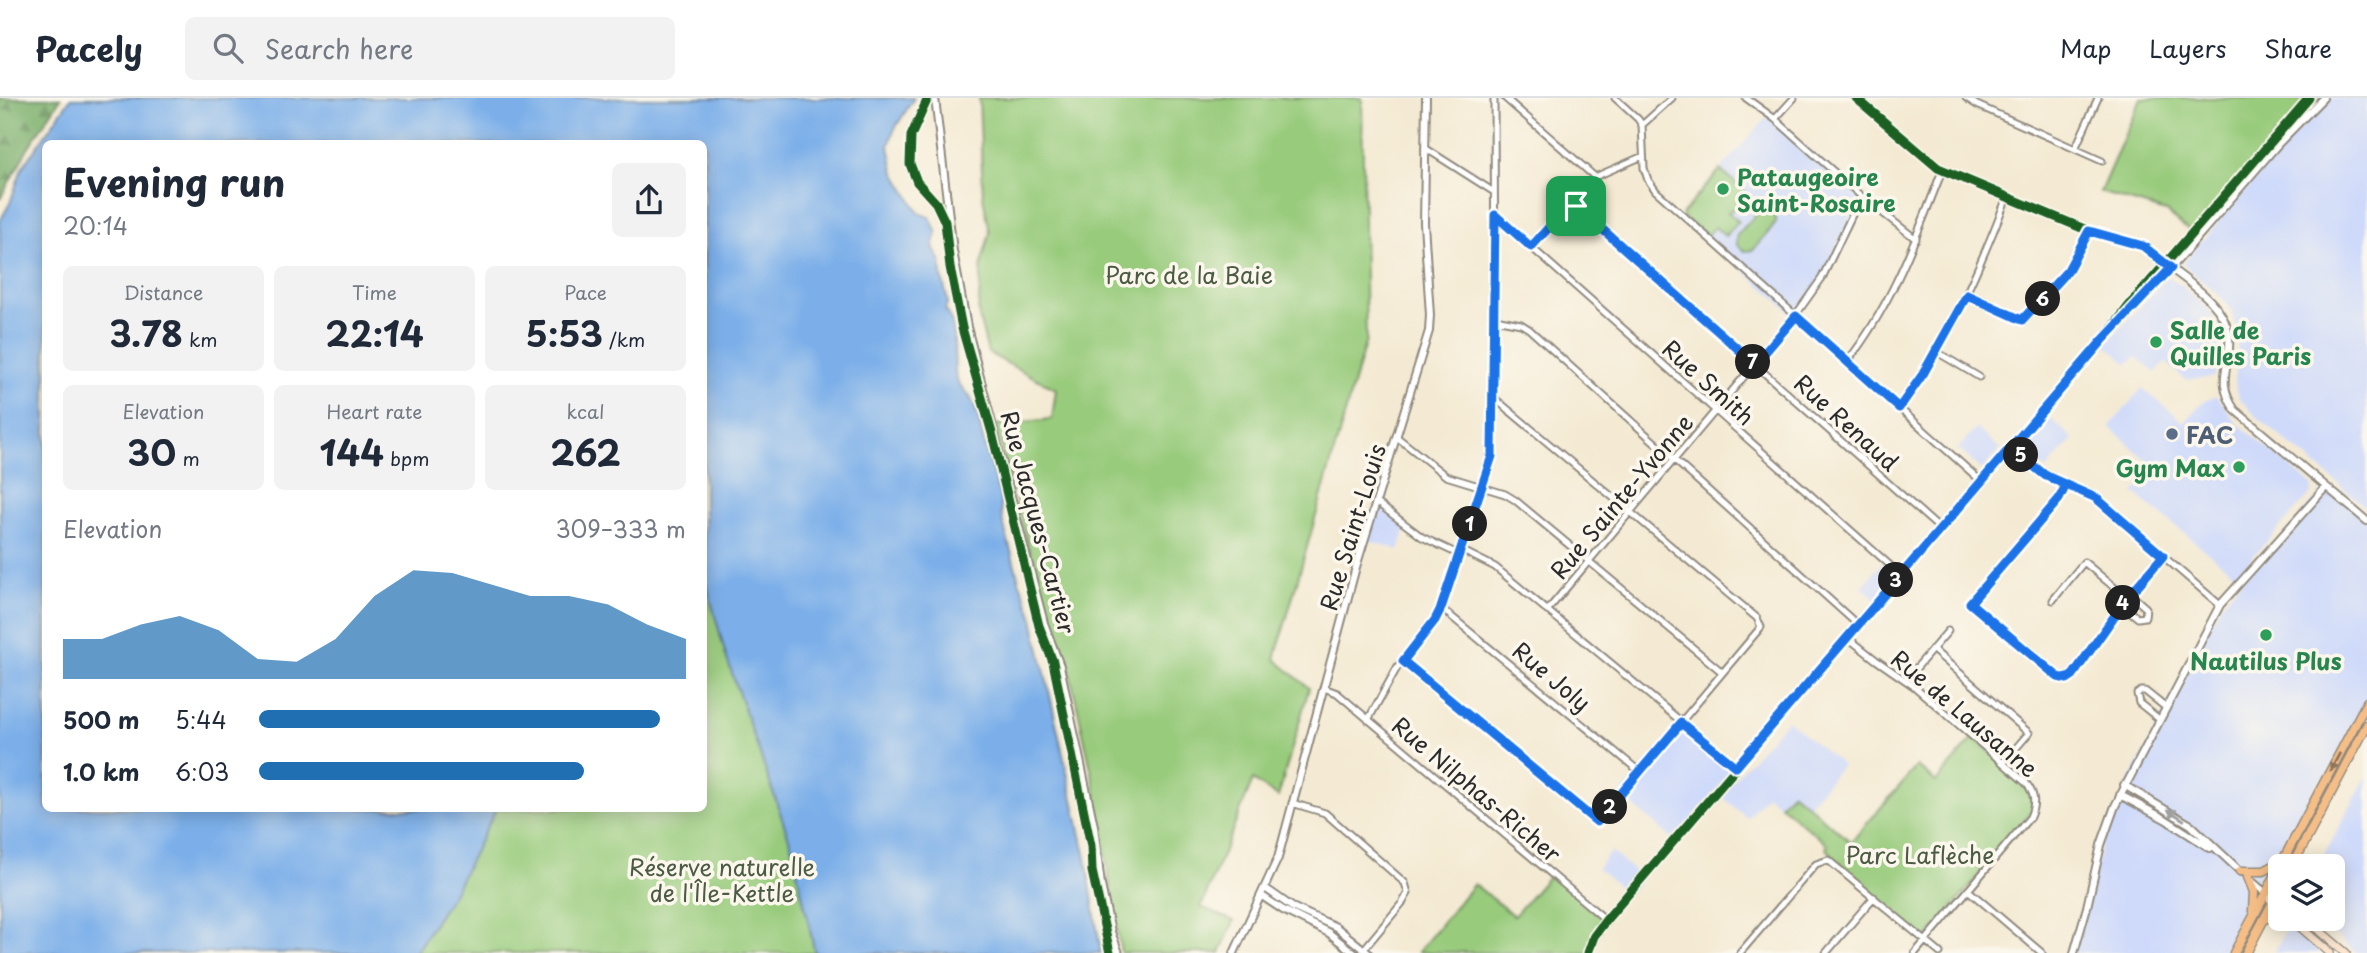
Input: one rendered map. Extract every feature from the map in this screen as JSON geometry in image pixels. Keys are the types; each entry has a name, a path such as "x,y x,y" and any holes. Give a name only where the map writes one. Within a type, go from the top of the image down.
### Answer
{"main road":[{"path":"2287,854 2367,702"},
{"path":"2298,854 2367,725"},
{"path":"2345,743 2355,748"},
{"path":"2240,871 2268,870"},
{"path":"2248,877 2255,898 2251,922"},
{"path":"2234,953 2267,894"},
{"path":"2246,953 2268,913"},
{"path":"2263,921 2268,918"},
{"path":"2305,931 2330,953"},
{"path":"2320,931 2346,953"}],"street":[{"name":"Rue Jacques-Cartier","path":"935,98 953,251 967,327 1044,623 1060,666 1094,826 1101,885 1111,933 1119,953"},
{"name":"Rue Saint-Louis","path":"1234,953 1278,858 1356,567 1398,438 1430,324 1424,223 1426,98"},
{"path":"1368,720 1403,661 1435,620 1441,608 1492,456 1495,319 1494,98"},
{"path":"1505,98 1595,177"},
{"path":"1615,98 1642,125 1646,174 1656,191 1981,481"},
{"path":"1642,125 1672,98"},
{"path":"1746,98 1916,239"},
{"path":"1775,120 1794,98"},
{"path":"1856,98 1942,171 2089,231 2143,246 2206,297 2224,321 2229,345 2225,384 2235,410 2367,521"},
{"path":"1966,98 2102,161"},
{"path":"2075,149 2098,98"},
{"path":"2168,266 2309,98"},
{"path":"1588,953 1594,936 1606,920 1981,481 2168,266 2323,98"},
{"path":"1426,148 1494,192"},
{"path":"1531,247 1595,177 1643,156"},
{"path":"1847,362 1875,323 1899,278 1942,171"},
{"name":"Rue Sainte-Yvonne","path":"1547,611 1796,316 1822,278 1861,196"},
{"path":"1899,408 1937,352 1967,295 2007,197"},
{"name":"Rue Renaud","path":"1572,202 1940,529"},
{"name":"Rue Smith","path":"1495,215 1901,575"},
{"path":"1967,295 2024,320 2068,270 2089,231"},
{"path":"1495,319 1521,324 1529,329 1858,625"},
{"path":"1937,352 1979,377"},
{"path":"1403,661 1597,822 1760,629 1761,624 1493,397"},
{"path":"1398,438 1446,476 1505,494 1515,500 1722,672"},
{"path":"2011,447 2042,473 2096,498 2220,605"},
{"path":"2066,485 2059,499 1970,603 2058,677 2064,679 2073,675 2129,596 2163,556"},
{"path":"2074,953 2101,845 2124,785 2220,605 2326,487"},
{"path":"1376,502 1422,537 1490,564 1736,767"},
{"path":"2053,600 2084,562 2146,608 2145,617 2137,618 2122,606"},
{"name":"Rue Joly","path":"1441,608 1640,772"},
{"path":"1906,680 1948,631"},
{"name":"Rue de Lausanne","path":"1847,637 1906,680 2031,788 2034,797 2034,807 2023,825 1915,953"},
{"path":"1933,649 2029,733 2003,763"},
{"name":"Rue Nilphas-Richer","path":"1324,688 1337,693 1606,920"},
{"path":"2159,719 2139,703 2137,694 2145,691 2165,707"},
{"path":"2124,785 2191,825 2267,894"},
{"path":"2120,795 2221,854"},
{"path":"1265,888 1292,907 1336,927 1364,952 1408,893 1405,883 1325,813 1292,803"},
{"path":"1740,953 1816,864 1823,861 1832,862 1940,953"},
{"path":"1968,890 2042,953"},
{"path":"1262,896 1283,910 1329,933 1354,953"},
{"path":"1826,953 1874,897"}],"shaded area":[{"path":"2330,98 2367,98 2367,508 2255,415 2239,398 2235,384 2238,339 2231,310 2222,298 2182,264 2274,157"},
{"path":"1769,115 1861,196 1822,278 1795,316 1706,237 1730,209 1749,201 1745,191 1720,170"},
{"path":"2166,279 2173,279 2210,311 2218,324 2221,342 2215,377 2186,380 2165,362 2155,373 2136,357 2128,364 2105,345"},
{"path":"2142,388 2184,422 2202,402 2217,396 2236,422 2313,486 2311,494 2236,575 2134,493 2155,467 2109,427"},
{"path":"2047,415 2073,439 2046,470 2019,447"},
{"path":"1976,428 2000,449 1982,470 1958,449"},
{"path":"2326,487 2367,521 2367,702 2286,854 2268,854 2268,889 2234,953 2074,953 2108,822 2220,605"},
{"path":"1376,502 1407,526 1399,550 1365,539"},
{"path":"1884,561 1901,575 1878,601 1862,587"},
{"path":"1787,720 1842,765 1808,806 1792,792 1780,805 1767,795 1747,818 1720,795"},
{"path":"1681,723 1736,767 1674,840 1620,795"},
{"path":"2367,776 2367,953 2356,953 2331,931 2345,931 2345,854 2325,854"},
{"path":"1611,851 1642,878 1628,894 1597,868"},
{"path":"2285,931 2295,931 2321,953 2274,953"}],"green space":[{"path":"0,98 61,98 28,148 0,199"},
{"name":"Parc de la Baie","path":"979,98 1362,98 1366,340 1275,659 1309,688 1278,797 1253,780 1201,907 1234,921 1220,953 1121,953 1094,783 1068,664 1028,546 995,425 1052,419 1056,389 988,353 978,313 982,261 990,232 983,197"},
{"path":"2141,98 2309,98 2192,233 2166,212 2100,192"},
{"path":"1720,170 1745,191 1749,201 1728,212 1738,221 1725,236 1715,227 1706,237 1681,215"},
{"path":"1762,208 1773,212 1776,223 1753,250 1745,251 1737,245 1737,235"},
{"name":"Réserve naturelle de l'Île-Kettle","path":"707,586 726,656 791,844 815,953 415,953 454,892 494,812 707,812"},
{"name":"Parc Laflèche","path":"1974,738 2031,788 2032,811 1925,941 1849,873 1826,848 1828,845 1780,805 1792,792 1851,842 1917,766 1936,782"},
{"path":"1551,873 1606,920 1588,953 1418,952 1474,884 1514,916"}],"water":[{"path":"71,98 914,98 894,130 889,146 894,171 919,213 930,217 937,233 933,247 941,262 948,302 945,310 951,320 954,335 955,372 958,383 970,397 976,410 1000,496 1002,519 1019,580 1032,614 1086,858 1101,953 815,953 791,844 726,656 707,586 707,140 42,140 42,812 494,812 454,892 415,953 0,953 0,221 10,203 22,168"}],"cycle path":[{"path":"928,98 911,136 910,164 917,182 936,203 945,222 950,267 962,328 992,433 1039,626 1053,662 1110,953"},
{"path":"1856,98 1938,168 2089,231 2143,246 2165,264"},
{"path":"1588,953 1594,936 1606,920 2309,98"}],"place":[{"name":"Pataugeoire Saint-Rosaire","path":"1723,189"},
{"name":"Salle de Quilles Paris","path":"2156,342"},
{"name":"FAC","path":"2172,434"},
{"name":"Gym Max","path":"2239,467"},
{"name":"Nautilus Plus","path":"2266,635"}],"route":[{"path":"1576,206 1572,202 1531,247 1495,215 1492,456 1441,608 1435,620 1403,661 1597,822 1681,723 1736,767 2011,447 2046,476 2096,498 2163,556 2127,598 2073,675 2067,679 2058,677 1970,603 2059,499 2066,485 2046,476 2030,464 2011,447 2103,340 2171,268 2143,246 2089,231 2068,270 2022,320 1967,295 1923,374 1899,408 1796,316 1755,364 1576,206"}]}
